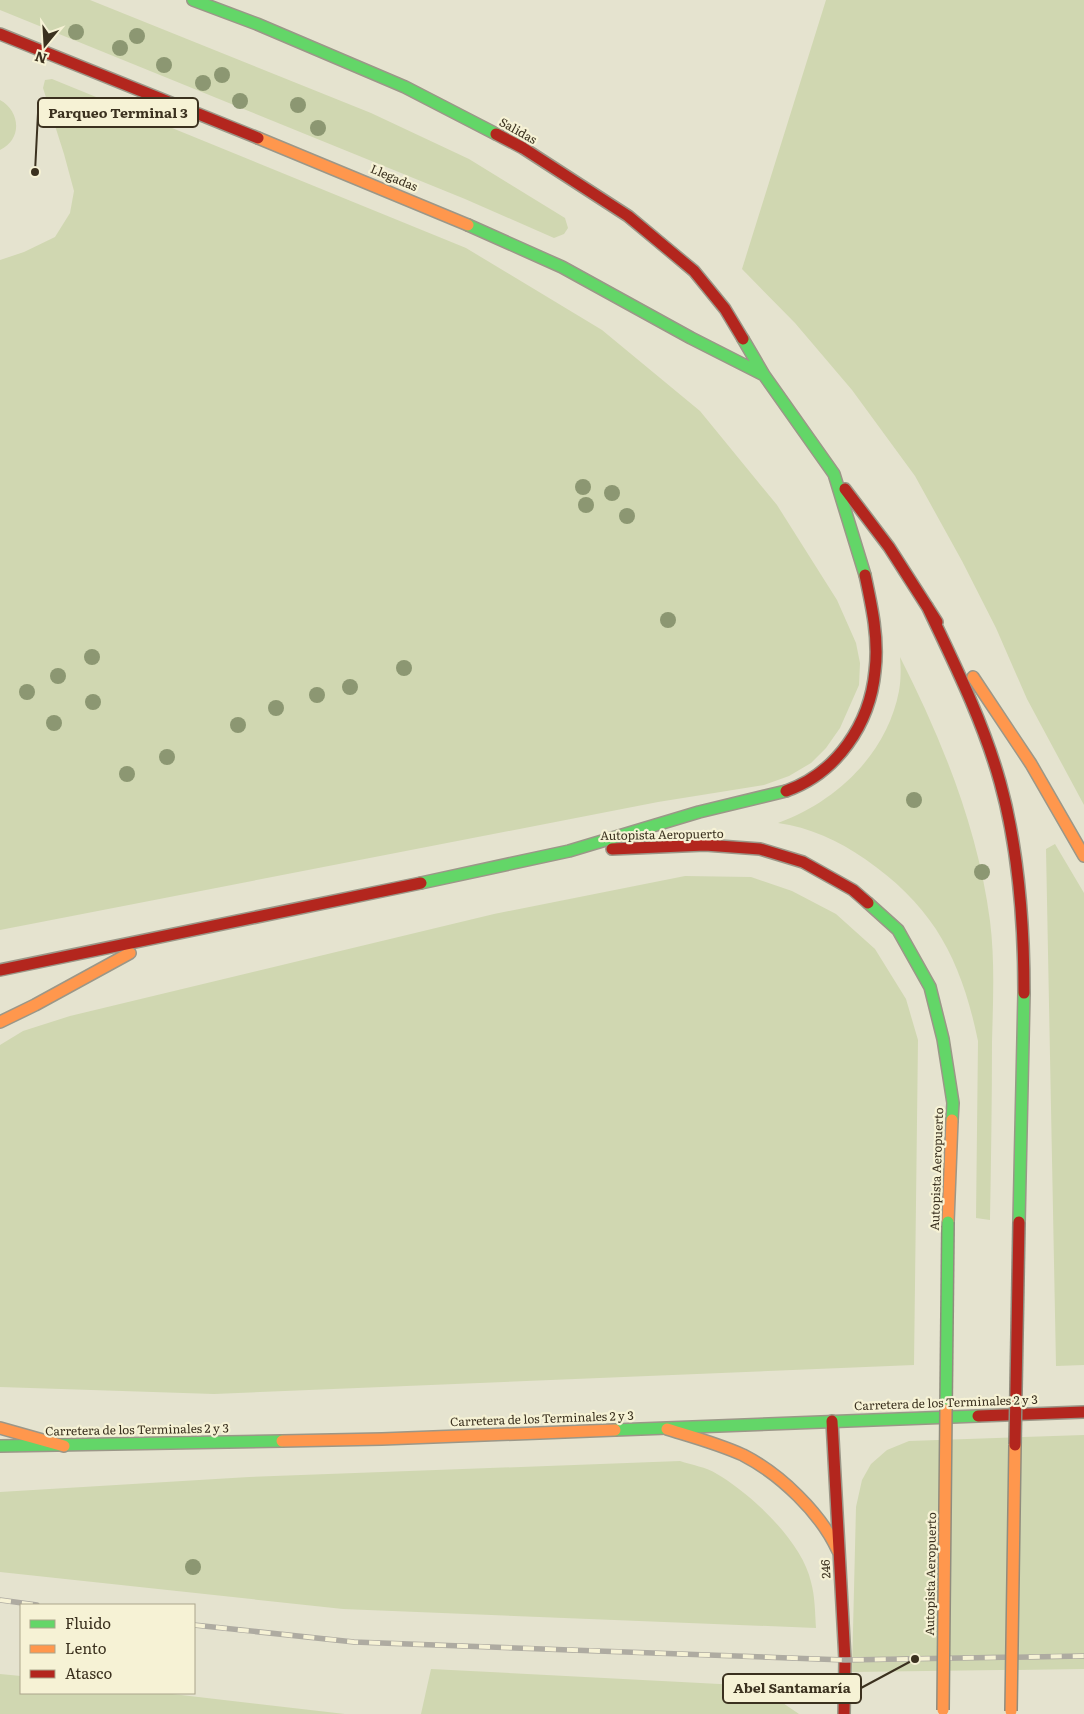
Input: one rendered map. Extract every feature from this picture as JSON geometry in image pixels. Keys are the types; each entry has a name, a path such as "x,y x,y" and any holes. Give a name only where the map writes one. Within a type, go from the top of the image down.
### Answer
{"main road":[{"name":"Salidas","path":"194,0 406,86 522,148 628,216 694,270 725,309 764,375 834,474 889,547 927,606"},
{"name":"Llegadas","path":"0,34 192,113 366,181 528,250 609,292 702,344 764,375"},
{"path":"0,970 151,941 568,851 714,808 772,796 797,787 816,777 830,766 846,747 864,716 876,668 875,620 869,592 834,474"},
{"path":"927,606 1031,764 1084,856"},
{"path":"927,606 966,688 1000,781 1015,850 1024,960 1011,1712"},
{"name":"Autopista Aeropuerto","path":"568,851 705,845 760,849 804,862 854,890 898,930 930,987 943,1039 953,1103 948,1222 943,1712"},
{"path":"0,1022 35,1005 151,941"},
{"name":"Carretera de los Terminales 2 y 3","path":"0,1446 382,1439 1084,1412"},
{"name":"246","path":"832,1422 845,1660 844,1714"},
{"path":"0,1428 64,1446"},
{"path":"663,1428 746,1456 775,1477 814,1514 827,1530 839,1552"}],"green space":[{"path":"0,0 90,0 371,113 469,159 565,218 568,228 564,234 554,238 465,199 0,10"},
{"path":"826,0 1084,0 1084,805 1027,699 996,628 962,561 915,476 852,390 795,323 742,269"},
{"path":"52,79 466,248 602,330 700,411 777,505 837,600 856,643 860,663 859,685 840,728 826,748 811,763 789,776 764,785 658,802 0,930 0,260 24,252 55,237 70,213 74,191 43,88 45,80"},
{"path":"0,100 12,111 16,125 13,139 0,150"},
{"path":"900,657 944,752 956,785 977,852 990,921 993,951 993,982 990,1220 976,1218 978,1041 963,985 941,937 927,916 909,896 889,877 865,859 845,846 812,831 778,823 799,814 839,789 871,755 893,714 900,687"},
{"path":"1055,844 1084,893 1084,1365 1056,1366 1046,849"},
{"path":"685,876 751,877 792,891 836,914 875,949 906,999 918,1040 914,1365 214,1394 0,1387 0,1045 23,1031 70,1016 494,914"},
{"path":"1084,1435 1084,1669 852,1672 856,1507 862,1480 871,1464 887,1450 909,1441"},
{"path":"680,1461 708,1470 730,1483 759,1506 786,1535 806,1566 814,1599 816,1628 343,1609 0,1572 0,1492 249,1477"},
{"path":"431,1669 758,1686 799,1714 421,1714"},
{"path":"0,1674 20,1676 20,1694 173,1694 345,1714 0,1714"}],"railway":[{"path":"0,1600 30,1604"},
{"path":"195,1625 354,1642 845,1660 1084,1656"}],"traffic: fast":[{"path":"193,0 257,24 405,87 496,134"},
{"path":"468,225 562,267 691,338 764,375"},
{"path":"743,339 764,375 834,474"},
{"path":"834,474 865,575"},
{"path":"421,883 569,851 699,812 786,791"},
{"path":"868,903 898,930 930,987 943,1039 953,1103 952,1120"},
{"path":"1019,1222 1024,993"},
{"path":"946,1410 948,1222"},
{"path":"615,1430 978,1416"},
{"path":"0,1446 282,1441"}],"traffic: slow":[{"path":"258,138 468,225"},
{"path":"973,677 1031,764 1084,856"},
{"path":"0,1022 130,953"},
{"path":"948,1222 952,1120"},
{"path":"943,1710 946,1410"},
{"path":"0,1428 64,1446"},
{"path":"667,1429 734,1451 757,1463 785,1484 810,1509 831,1537 838,1551"},
{"path":"282,1441 615,1430"},
{"path":"1011,1711 1015,1445"}],"traffic: jam":[{"path":"0,34 258,138"},
{"path":"496,134 523,148 628,216 694,271 725,309 743,339"},
{"path":"845,489 889,547 937,622"},
{"path":"786,791 804,783 821,772 835,759 848,744 866,710 872,691 876,647 865,575"},
{"path":"927,606 977,715 1000,782 1012,834 1019,886 1024,993"},
{"path":"612,849 705,845 760,849 803,862 853,890 868,903"},
{"path":"0,970 421,883"},
{"path":"1015,1445 1019,1222"},
{"path":"978,1416 1084,1412"},
{"path":"832,1421 845,1660 844,1714"}],"place":[{"name":"Parqueo Terminal 3","path":"35,172"},
{"name":"Abel Santamaría","path":"915,1659"}]}
